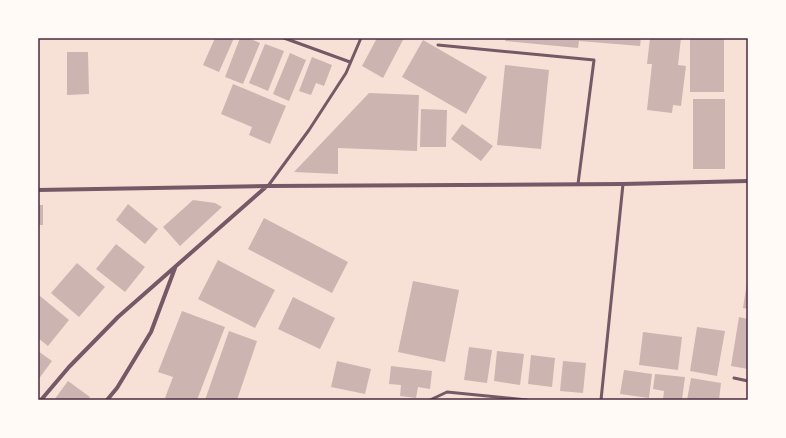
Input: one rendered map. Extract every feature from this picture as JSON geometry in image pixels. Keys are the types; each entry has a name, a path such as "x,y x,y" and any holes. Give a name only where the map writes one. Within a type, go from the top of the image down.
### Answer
{"street":[{"path":"38,190 268,186 623,184 748,181"},
{"path":"40,400 69,367 118,316 268,186"},
{"path":"107,400 117,388 151,332 176,266"}],"lane":[{"path":"284,38 350,62"},
{"path":"268,186 309,130 346,73 361,38"},
{"path":"438,45 594,60 578,184"},
{"path":"601,400 623,184"},
{"path":"734,378 748,381"},
{"path":"430,400 447,392 528,400"}],"building":[{"path":"215,38 234,38 219,72 203,65"},
{"path":"240,38 249,38 260,43 243,84 225,77"},
{"path":"377,38 404,38 383,78 362,66"},
{"path":"506,38 641,38 640,46 579,41 578,48 505,41"},
{"path":"650,38 681,38 678,65 686,66 681,106 673,105 672,113 647,110 652,64 647,64"},
{"path":"690,38 724,38 724,92 690,92"},
{"path":"423,40 487,77 466,114 402,77"},
{"path":"265,44 284,51 268,91 249,83"},
{"path":"67,52 88,52 89,94 67,95"},
{"path":"290,53 306,60 289,101 273,94"},
{"path":"312,57 332,65 324,86 316,83 311,95 299,91"},
{"path":"505,65 549,70 541,149 497,145"},
{"path":"233,84 286,106 270,144 249,135 252,127 221,114"},
{"path":"369,93 419,95 417,151 338,148 338,174 294,172"},
{"path":"693,99 725,99 725,169 693,169"},
{"path":"421,109 447,110 446,147 420,147"},
{"path":"462,124 493,146 481,161 451,139"},
{"path":"193,200 215,203 222,207 180,246 163,227"},
{"path":"128,204 158,229 145,244 116,220"},
{"path":"38,205 43,205 43,225 38,225"},
{"path":"264,218 348,262 332,293 248,249"},
{"path":"116,244 145,267 125,292 96,269"},
{"path":"218,260 275,290 255,328 198,299"},
{"path":"77,263 105,287 79,317 51,293"},
{"path":"413,281 459,290 445,362 398,352"},
{"path":"748,282 748,309 743,308"},
{"path":"40,296 69,320 48,346 38,338 38,299"},
{"path":"293,297 335,318 320,349 278,329"},
{"path":"182,311 225,327 197,400 170,400 165,398 173,377 158,372"},
{"path":"739,317 748,319 748,369 731,366"},
{"path":"697,327 725,331 717,376 690,371"},
{"path":"229,331 257,341 237,400 205,400"},
{"path":"643,332 682,337 678,370 639,365"},
{"path":"469,347 492,350 487,383 464,380"},
{"path":"38,351 52,361 38,380"},
{"path":"497,351 524,354 520,385 494,381"},
{"path":"531,355 555,358 552,387 528,384"},
{"path":"337,361 371,369 365,394 331,387"},
{"path":"563,361 586,363 583,393 560,391"},
{"path":"391,366 432,371 430,389 418,387 416,398 400,396 401,385 389,384"},
{"path":"624,370 652,374 649,398 620,394"},
{"path":"655,374 685,377 682,400 663,400 664,391 653,389"},
{"path":"691,378 721,383 719,400 687,400"},
{"path":"68,381 90,397 88,400 54,400"}]}
